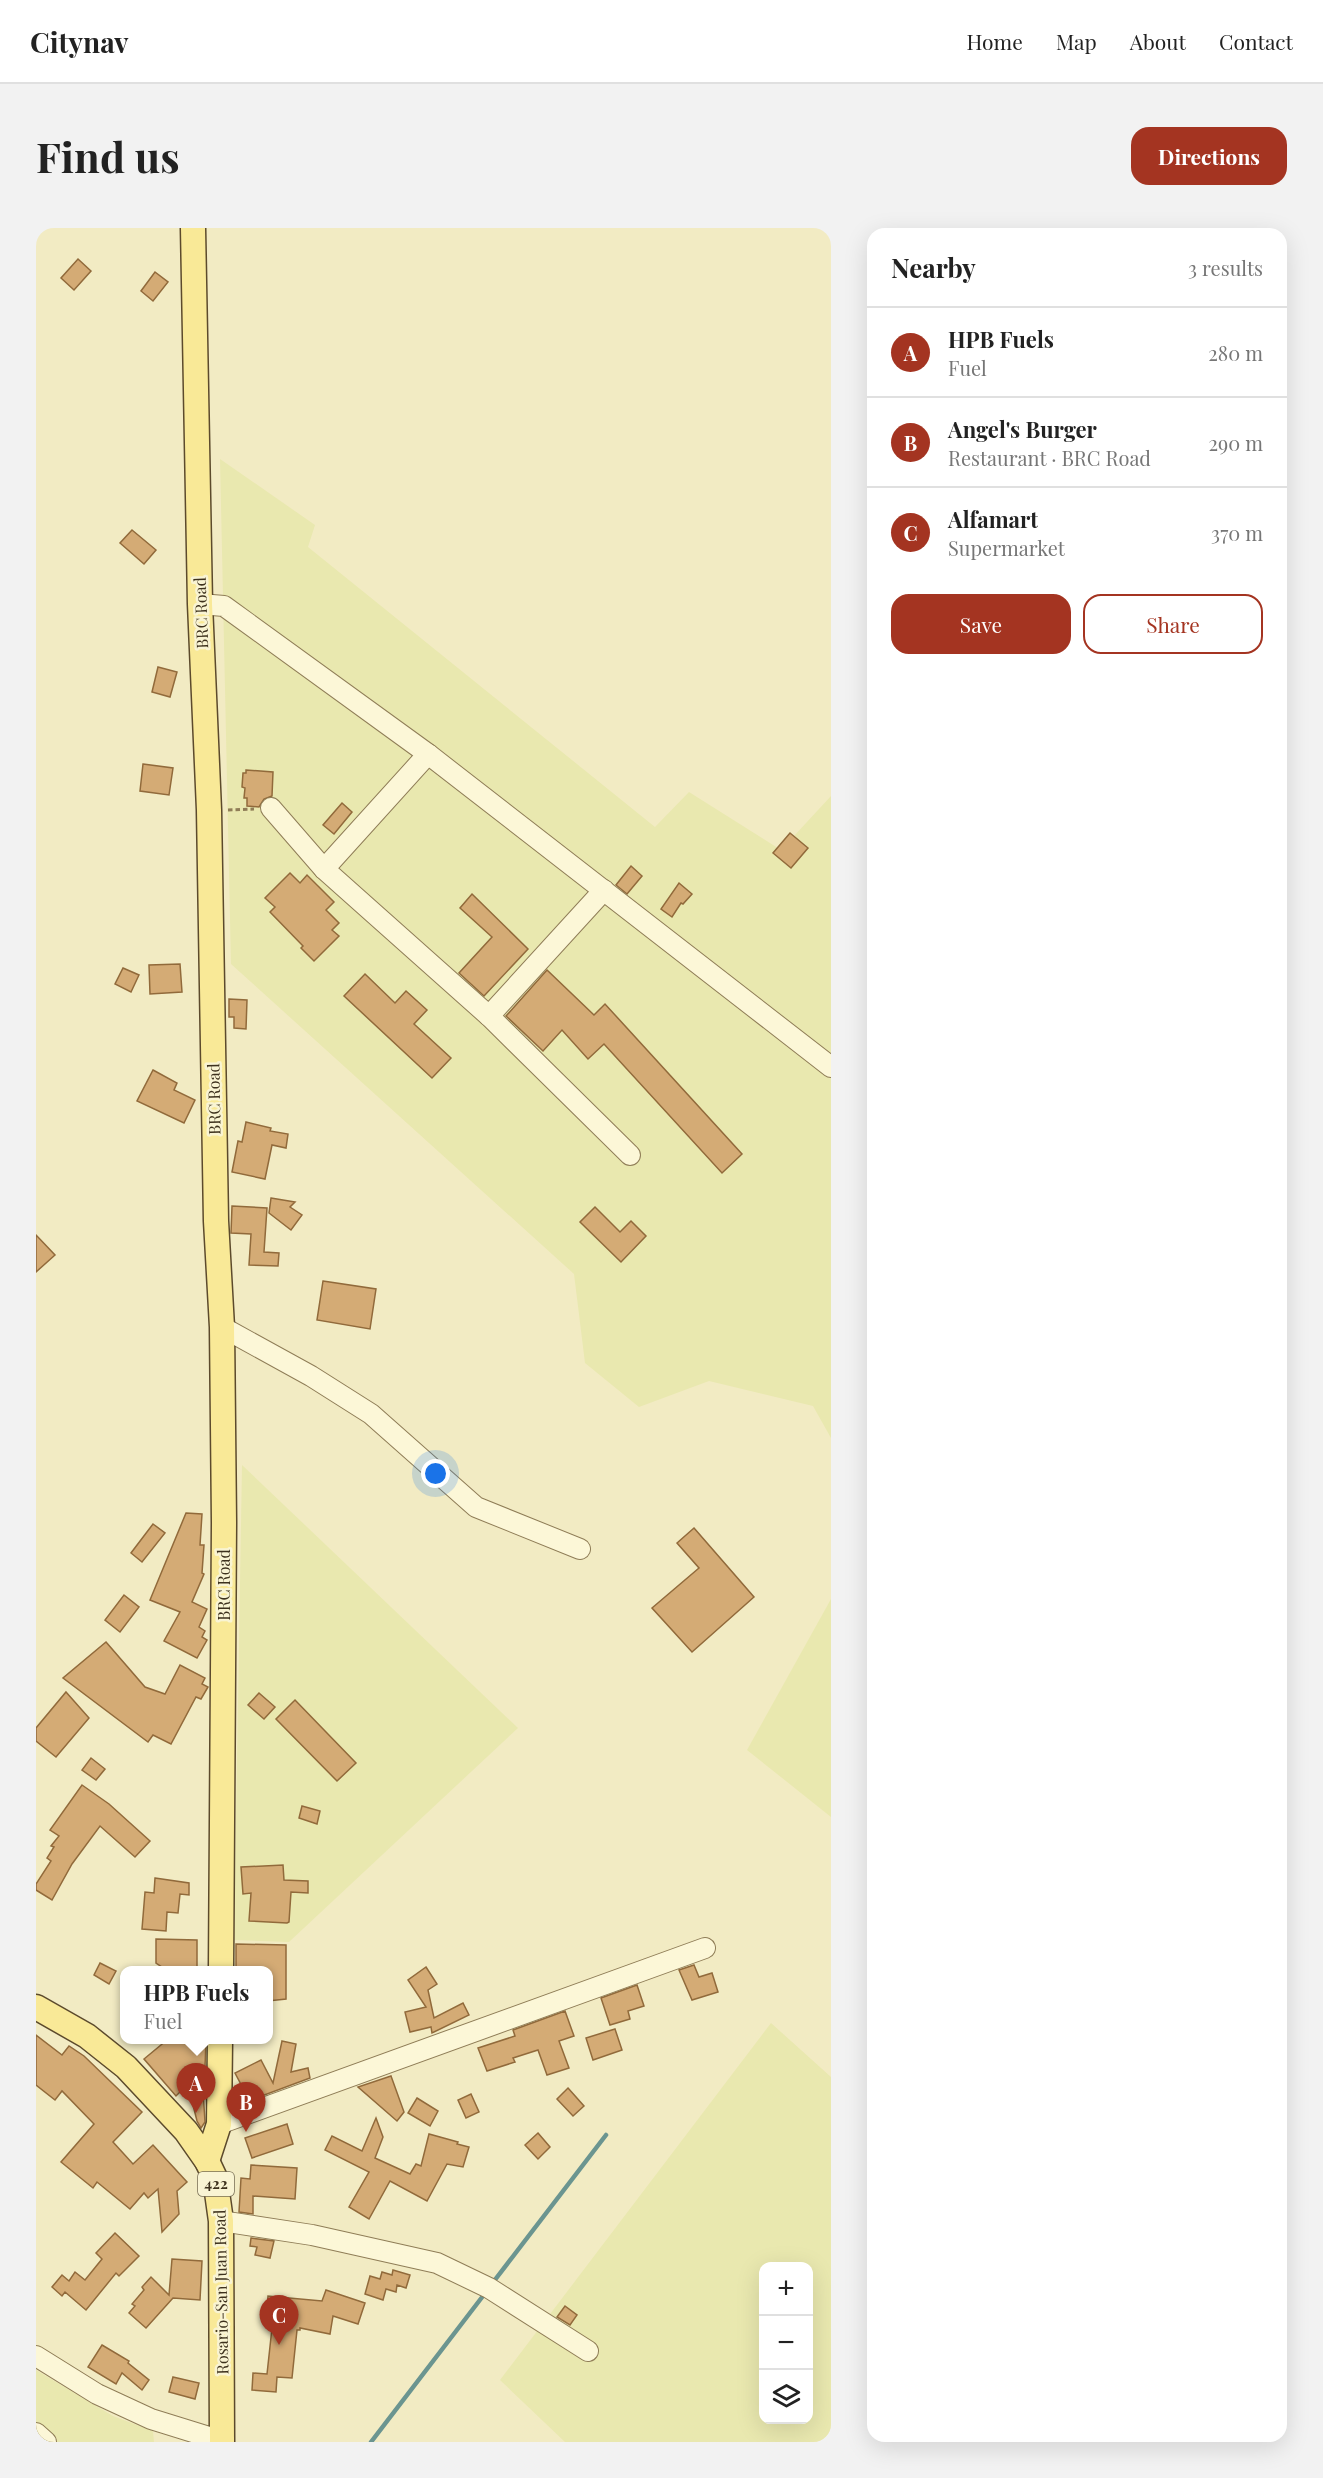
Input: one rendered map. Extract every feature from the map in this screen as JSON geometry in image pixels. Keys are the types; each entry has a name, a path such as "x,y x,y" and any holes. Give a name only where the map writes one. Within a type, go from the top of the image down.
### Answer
{"main road":[{"name":"BRC Road","path":"193,228 200,604 209,810 216,1209 222,1327 224,1535 221,1966"},
{"name":"Rosario-San Juan Road","path":"36,2007 107,2050 186,2131 207,2161 215,2178 221,2221 222,2442"},
{"path":"207,2161 219,2124 220,2044"}],"street":[{"path":"200,604 224,606 428,754 831,1067"},
{"path":"324,870 428,754"},
{"path":"271,808 324,870 489,1016 630,1155"},
{"path":"489,1016 604,890"},
{"path":"222,1327 311,1376 371,1414 476,1507 580,1549"},
{"path":"219,2124 705,1948"},
{"path":"221,2221 312,2235 436,2262 489,2288 588,2351"},
{"path":"36,2356 97,2394 151,2419 222,2442"},
{"path":"36,2433 46,2442"}],"path":[{"path":"209,810 271,808"}],"green space":[{"path":"220,459 315,525 308,547 655,827 689,792 781,850 831,796 831,1438 813,1406 709,1381 639,1407 585,1363 574,1274 231,964"},
{"path":"242,1465 518,1728 289,1942 234,1940"},
{"path":"831,1599 831,1817 747,1750"},
{"path":"771,2023 831,2077 831,2442 565,2442 500,2380"},
{"path":"36,2370 113,2416 153,2431 154,2442 36,2442"}],"building":[{"path":"78,259 91,271 74,290 61,278"},
{"path":"155,272 168,282 153,301 141,291"},
{"path":"132,530 156,550 144,564 120,543"},
{"path":"158,667 177,672 170,697 152,692"},
{"path":"143,764 173,768 169,795 140,791"},
{"path":"246,770 273,772 272,796 264,799 259,807 247,806 247,798 244,798 243,773 246,773"},
{"path":"342,803 352,812 334,834 323,825"},
{"path":"790,833 808,848 791,868 773,853"},
{"path":"631,866 642,876 627,894 616,885"},
{"path":"290,873 300,883 307,875 334,902 326,910 339,923 332,930 339,936 314,961 301,948 303,946 270,912 275,907 265,898"},
{"path":"679,883 692,894 683,904 681,903 672,917 661,909"},
{"path":"472,894 528,949 484,996 459,973 492,937 460,908"},
{"path":"180,964 182,992 150,994 149,965"},
{"path":"123,968 139,975 131,992 115,984"},
{"path":"547,970 594,1015 605,1004 742,1154 722,1173 604,1044 588,1059 562,1030 543,1051 506,1016"},
{"path":"365,974 395,1003 406,991 427,1010 414,1024 451,1058 432,1078 344,996"},
{"path":"229,999 247,1000 246,1029 234,1028 234,1017 229,1017"},
{"path":"153,1070 177,1083 174,1090 195,1100 184,1123 137,1101"},
{"path":"246,1122 271,1128 270,1131 288,1134 286,1148 272,1145 265,1179 232,1172 238,1141 242,1142"},
{"path":"271,1198 295,1202 290,1207 302,1215 291,1230 269,1213"},
{"path":"232,1206 267,1208 264,1252 279,1253 278,1266 249,1265 251,1234 231,1233"},
{"path":"595,1207 620,1232 631,1221 646,1236 621,1262 580,1222"},
{"path":"36,1235 55,1255 36,1272"},
{"path":"323,1281 376,1289 370,1329 317,1320"},
{"path":"186,1513 202,1514 200,1545 204,1545 202,1573 204,1574 192,1602 207,1609 199,1627 205,1631 202,1637 207,1640 197,1658 164,1641 180,1612 150,1600"},
{"path":"153,1524 165,1533 142,1562 131,1553"},
{"path":"694,1528 754,1597 692,1652 652,1608 699,1568 677,1543"},
{"path":"124,1595 139,1607 120,1632 105,1620"},
{"path":"106,1642 145,1687 165,1694 180,1665 205,1678 202,1684 208,1687 201,1699 196,1697 171,1744 153,1735 148,1742 63,1678"},
{"path":"66,1692 89,1718 56,1757 36,1741 36,1728"},
{"path":"259,1693 275,1707 264,1719 248,1705"},
{"path":"295,1700 356,1763 337,1781 276,1719"},
{"path":"91,1758 105,1769 96,1780 82,1770"},
{"path":"82,1785 109,1804 150,1841 135,1857 100,1826 72,1864 52,1900 36,1890 36,1884 51,1861 47,1858 54,1847 51,1846 59,1836 50,1830"},
{"path":"302,1806 320,1811 317,1824 299,1818"},
{"path":"283,1865 284,1880 308,1881 308,1893 291,1892 289,1922 287,1923 249,1921 251,1893 243,1894 241,1867"},
{"path":"155,1878 189,1883 189,1895 180,1894 178,1913 167,1912 166,1931 142,1929 145,1892 154,1893"},
{"path":"156,1939 197,1940 197,1966 160,1966 156,1963"},
{"path":"236,1944 286,1945 286,1999 273,2000 273,1966 236,1966"},
{"path":"100,1963 116,1971 109,1984 94,1975"},
{"path":"694,1965 699,1977 712,1973 718,1992 692,2000 679,1970"},
{"path":"426,1967 437,1984 428,1990 434,2018 463,2003 469,2015 432,2033 431,2027 410,2032 405,2012 426,2007 408,1980"},
{"path":"637,1985 644,2006 628,2011 630,2019 610,2025 601,1998"},
{"path":"565,2011 574,2036 559,2041 569,2068 547,2075 538,2050 513,2058 515,2062 487,2071 478,2048 515,2036 513,2030"},
{"path":"615,2029 622,2050 593,2060 586,2038"},
{"path":"36,2035 62,2055 69,2046 84,2056 142,2112 113,2142 133,2164 153,2145 187,2182 177,2191 179,2214 162,2232 158,2189 148,2198 144,2193 130,2209 97,2182 93,2188 61,2162 94,2124 62,2091 55,2100 36,2085"},
{"path":"282,2041 296,2044 291,2072 308,2068 310,2078 259,2097 245,2092 235,2073 261,2060 273,2083"},
{"path":"162,2044 206,2044 205,2067 176,2096 144,2059"},
{"path":"391,2076 404,2112 397,2121 358,2087"},
{"path":"568,2088 584,2106 573,2116 557,2099"},
{"path":"203,2090 205,2122 201,2128 191,2097"},
{"path":"471,2094 479,2112 466,2118 458,2100"},
{"path":"417,2098 438,2111 430,2126 408,2113"},
{"path":"376,2118 383,2137 375,2158 410,2174 416,2164 421,2166 429,2134 469,2147 463,2167 447,2164 427,2201 390,2181 369,2219 349,2207 369,2172 325,2150 332,2136 362,2151"},
{"path":"287,2124 293,2144 252,2158 245,2138"},
{"path":"538,2133 550,2147 538,2159 525,2145"},
{"path":"251,2165 297,2168 295,2199 253,2196 253,2214 239,2212 241,2178 250,2179"},
{"path":"115,2233 139,2256 119,2276 116,2273 86,2310 65,2292 62,2296 52,2287 62,2275 69,2281 75,2272 85,2280 102,2259 96,2253"},
{"path":"251,2238 274,2241 270,2258 255,2255 257,2247 250,2246"},
{"path":"172,2259 202,2261 200,2300 173,2298 146,2328 129,2313 135,2306 132,2304 151,2277 169,2295"},
{"path":"393,2270 410,2275 406,2288 397,2285 396,2292 386,2289 383,2300 365,2294 370,2276 380,2279 382,2272 392,2275"},
{"path":"326,2290 365,2303 358,2324 333,2316 330,2334 300,2328 297,2330 292,2378 277,2377 276,2392 252,2390 253,2373 267,2374 272,2328 266,2327 268,2296 322,2301"},
{"path":"565,2306 577,2315 570,2325 557,2317"},
{"path":"102,2345 129,2361 128,2363 149,2380 142,2390 122,2373 116,2384 88,2367"},
{"path":"173,2377 199,2383 195,2399 169,2392"}],"waterway":[{"path":"491,2285 606,2135"},
{"path":"371,2442 486,2292"}],"place":[{"name":"HPB Fuels","path":"196,2113"},
{"name":"Angel's Burger","path":"246,2132"},
{"name":"Alfamart","path":"279,2345"}]}
